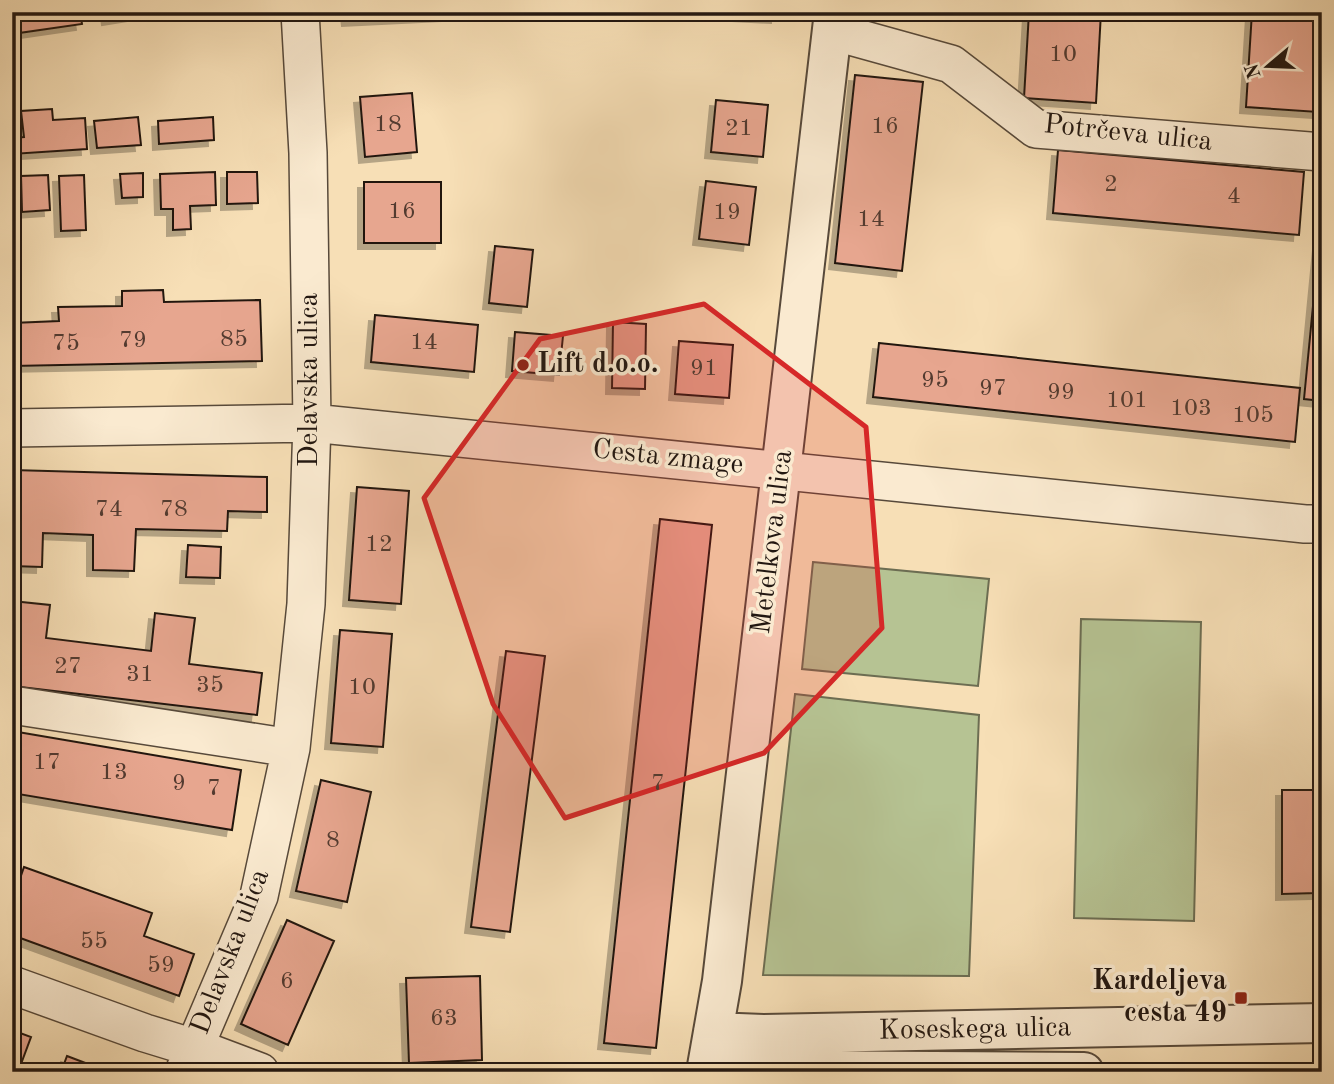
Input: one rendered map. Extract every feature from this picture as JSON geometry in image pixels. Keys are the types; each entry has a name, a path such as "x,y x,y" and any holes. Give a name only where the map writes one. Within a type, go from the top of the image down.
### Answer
{"street":[{"name":"Delavska ulica","path":"189,1060 259,896 291,748 306,604 312,423 308,153 300,12"},
{"name":"Potrčeva ulica","path":"833,22 951,64 1036,129 1322,152"},
{"name":"Metelkova ulica","path":"708,1056 722,981 833,22"},
{"name":"Cesta zmage","path":"12,428 312,423 1322,524"},
{"path":"12,705 291,748"},
{"path":"12,985 145,1033 189,1060 260,1072"},
{"name":"Koseskega ulica","path":"708,1056 764,1034 1322,1023"},
{"name":"Koseskega ulica","path":"708,1056 759,1070 1084,1072"}],"highlighted area":[{"path":"704,304 866,427 882,628 764,753 565,818 493,704 424,498 540,339"}],"green space":[{"path":"813,562 989,579 978,686 802,669"},
{"path":"1081,619 1201,622 1194,921 1074,918"},
{"path":"795,694 979,715 969,976 763,975"}],"building":[{"path":"12,12 80,12 82,24 12,34"},
{"path":"107,12 152,12 108,19"},
{"path":"347,12 447,12 447,15 348,20"},
{"path":"777,12 777,17 719,14"},
{"path":"1029,12 1101,12 1096,103 1024,98"},
{"path":"1252,12 1322,12 1318,112 1246,107"},
{"path":"855,75 923,82 902,271 835,263"},
{"path":"412,93 417,152 365,157 360,97"},
{"path":"716,100 768,105 763,157 711,152"},
{"path":"52,109 53,120 85,118 87,149 12,154 12,138 24,137 21,111"},
{"path":"138,117 141,145 97,148 94,121"},
{"path":"213,117 214,140 159,144 158,121"},
{"path":"1058,150 1304,172 1299,235 1053,213"},
{"path":"215,172 216,205 190,206 191,229 173,230 173,209 161,209 160,174"},
{"path":"227,172 257,172 258,203 227,204"},
{"path":"143,173 143,197 122,198 120,174"},
{"path":"48,175 50,210 22,212 21,176"},
{"path":"84,175 86,230 61,231 59,176"},
{"path":"12,177 18,177 19,208 12,208"},
{"path":"706,181 756,187 749,245 699,239"},
{"path":"364,182 441,182 441,243 364,243"},
{"path":"1322,213 1322,401 1304,399"},
{"path":"495,246 533,250 527,307 489,303"},
{"path":"163,290 164,302 260,300 262,361 12,366 12,323 59,321 58,307 122,306 122,291"},
{"path":"375,315 478,325 474,372 371,362"},
{"path":"613,322 646,324 645,389 612,388"},
{"path":"515,332 563,336 559,375 512,371"},
{"path":"679,341 733,345 729,398 675,394"},
{"path":"879,343 1300,388 1295,442 873,397"},
{"path":"12,470 267,477 267,512 228,511 227,531 136,529 134,571 93,570 93,535 43,533 42,567 12,566"},
{"path":"357,487 409,491 401,604 349,600"},
{"path":"660,519 712,525 656,1048 604,1043"},
{"path":"188,545 221,547 220,578 186,577"},
{"path":"12,601 50,605 46,638 151,651 155,613 195,618 189,664 262,673 257,715 12,686"},
{"path":"340,630 392,634 383,747 331,743"},
{"path":"506,651 545,656 510,932 471,927"},
{"path":"12,731 241,770 232,830 12,793"},
{"path":"321,780 371,792 347,902 296,891"},
{"path":"1282,790 1317,790 1317,893 1282,894"},
{"path":"24,867 152,913 144,936 194,954 179,996 12,935 12,891 15,893"},
{"path":"287,920 334,941 288,1045 241,1024"},
{"path":"480,976 482,1060 409,1063 406,978"},
{"path":"12,1030 31,1037 18,1072 12,1072"},
{"path":"67,1056 109,1072 61,1072"}],"place":[{"name":"Lift d.o.o.","path":"523,365"},
{"name":"Kardeljeva cesta 49","path":"1241,998"}]}
